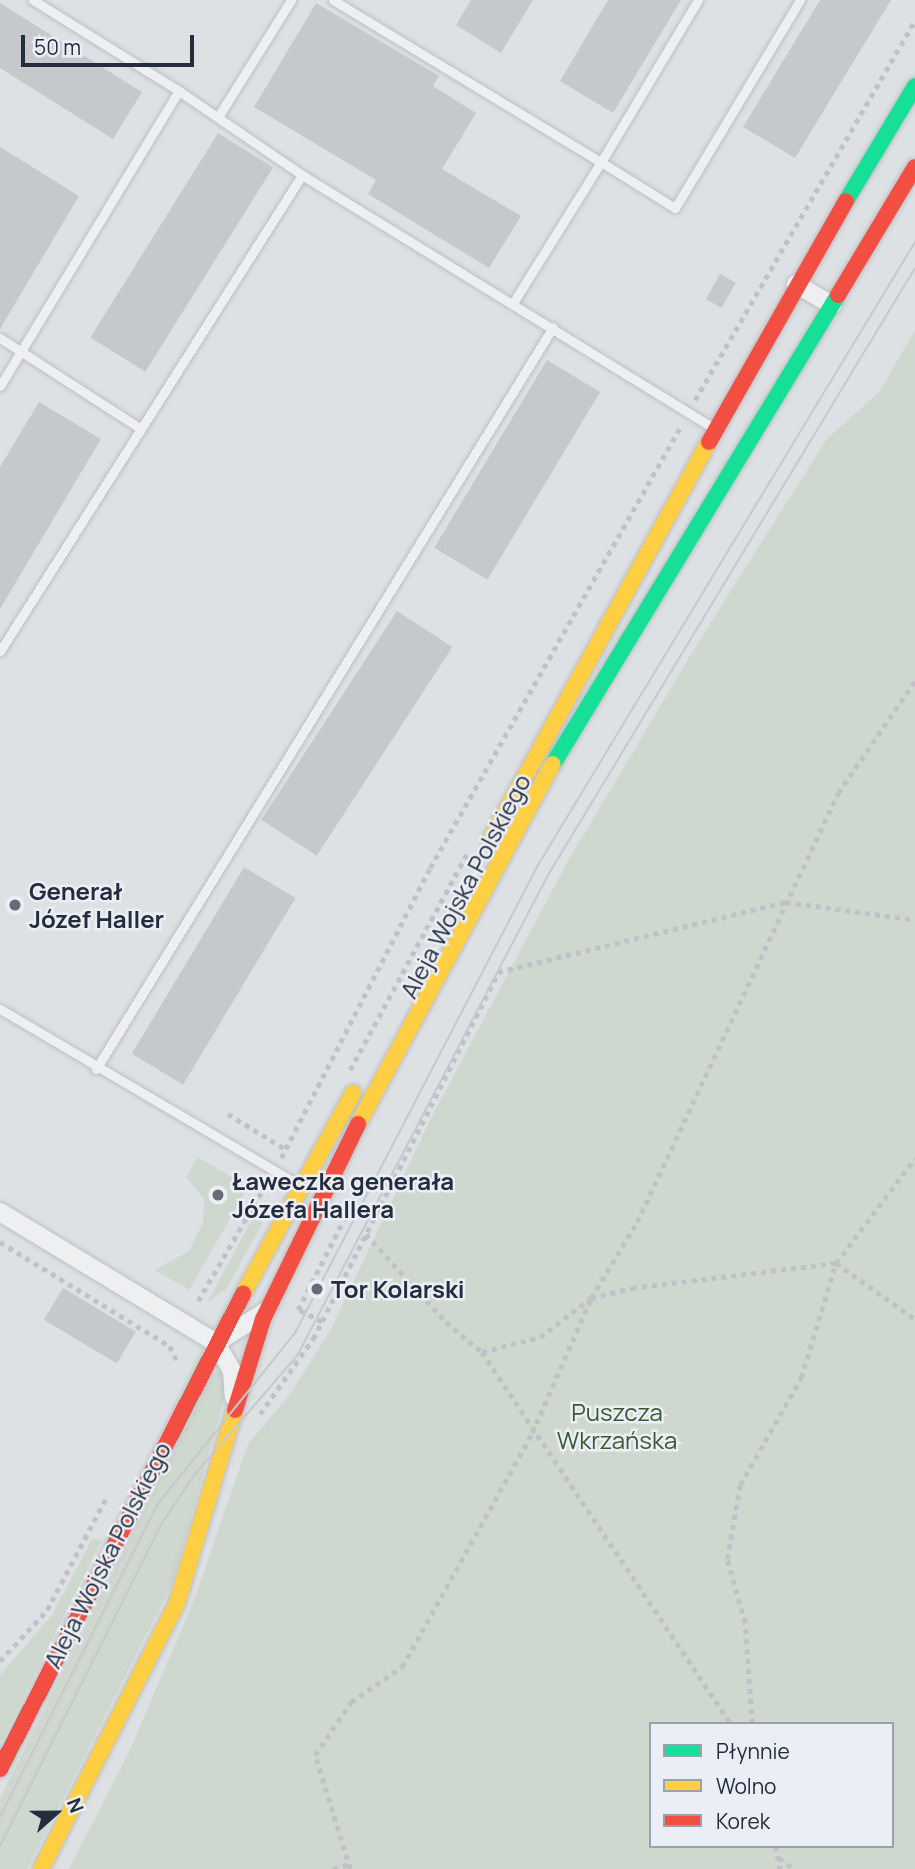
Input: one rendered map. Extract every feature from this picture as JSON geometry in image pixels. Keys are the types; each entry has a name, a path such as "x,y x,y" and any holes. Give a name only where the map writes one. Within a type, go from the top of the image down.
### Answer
{"main road":[{"name":"Aleja Wojska Polskiego","path":"479,861 714,429 796,284 915,86"},
{"name":"Aleja Wojska Polskiego","path":"41,1869 127,1705 185,1582 268,1308 320,1197 541,785 915,167"},
{"name":"Aleja Wojska Polskiego","path":"0,1769 216,1343 466,885"}],"street":[{"path":"796,284 832,305"},
{"path":"714,429 744,448"},
{"path":"0,1212 216,1343"},
{"name":"Aleja Wojska Polskiego","path":"233,1418 232,1371 216,1343 243,1331 268,1308"}],"lane":[{"path":"33,0 179,90 302,175 553,327 714,429"},
{"path":"218,117 291,0"},
{"path":"333,0 675,208 800,0"},
{"path":"513,303 698,0"},
{"path":"0,386 179,90"},
{"path":"0,651 302,175"},
{"path":"96,1069 553,327"},
{"path":"0,338 141,429"},
{"path":"0,1009 96,1069 320,1197"}],"path":[{"path":"198,1301 286,1149 430,868 915,21"},
{"path":"333,1869 350,1867 315,1755 351,1702 402,1667 532,1433 591,1298 637,1222 838,793 915,681"},
{"path":"353,1199 298,1310 323,1319 498,971 786,902 915,920"},
{"path":"228,1114 294,1154"},
{"path":"752,1722 745,1623 727,1559 740,1485 801,1378 836,1263 915,1158"},
{"path":"366,1234 446,1322 482,1352 532,1433 591,1506 730,1722"},
{"path":"0,1242 171,1344 177,1361 171,1373"},
{"path":"482,1352 540,1337 591,1298 836,1263 915,1319"},
{"path":"0,1661 47,1610 109,1491"},
{"path":"776,1848 780,1869"},
{"path":"779,1858 795,1869"}],"green space":[{"name":"Puszcza Wkrzańska","path":"915,330 915,1869 69,1869 129,1752 194,1600 248,1444 291,1393 331,1329 432,1116 569,859 693,651 826,440 880,391"},
{"path":"198,1157 248,1187 189,1290 155,1270 189,1251 203,1223 204,1199 186,1177"},
{"path":"259,1207 262,1224 227,1288 207,1303"},
{"path":"223,1367 229,1381 173,1582 27,1869 0,1869 0,1798 212,1376"},
{"path":"92,1539 102,1540 0,1744 0,1675 52,1615"}],"building":[{"path":"471,0 533,0 501,53 456,25"},
{"path":"608,0 681,0 613,113 560,81"},
{"path":"820,0 891,0 795,158 743,127"},
{"path":"0,3 142,92 113,139 0,68"},
{"path":"316,3 439,76 433,86 476,113 442,169 521,216 489,268 368,194 376,180 254,107"},
{"path":"218,133 273,167 145,372 90,337"},
{"path":"0,147 79,196 0,329"},
{"path":"720,274 736,283 722,308 706,299"},
{"path":"547,360 600,392 487,580 434,548"},
{"path":"39,402 101,439 0,609 0,467"},
{"path":"397,611 452,647 317,856 261,820"},
{"path":"244,867 295,898 183,1085 132,1054"},
{"path":"63,1288 136,1332 117,1363 44,1320"}],"tram line":[{"path":"0,1817 157,1505 295,1333 538,865 915,242"},
{"path":"0,1846 161,1525 195,1474 297,1356 548,875 915,268"}],"traffic: fast":[{"path":"846,201 915,86"},
{"path":"553,764 838,295"}],"traffic: slow":[{"path":"490,840 709,442"},
{"path":"358,1124 553,764"},
{"path":"243,1294 353,1093"},
{"path":"41,1869 177,1603 235,1410"}],"traffic: jam":[{"path":"838,295 915,167"},
{"path":"709,442 846,201"},
{"path":"235,1410 263,1319 358,1124"},
{"path":"0,1769 243,1294"}],"place":[{"name":"Generał Józef Haller","path":"15,905"},
{"name":"Ławeczka generała Józefa Hallera","path":"218,1195"},
{"name":"Tor Kolarski","path":"317,1289"}]}
